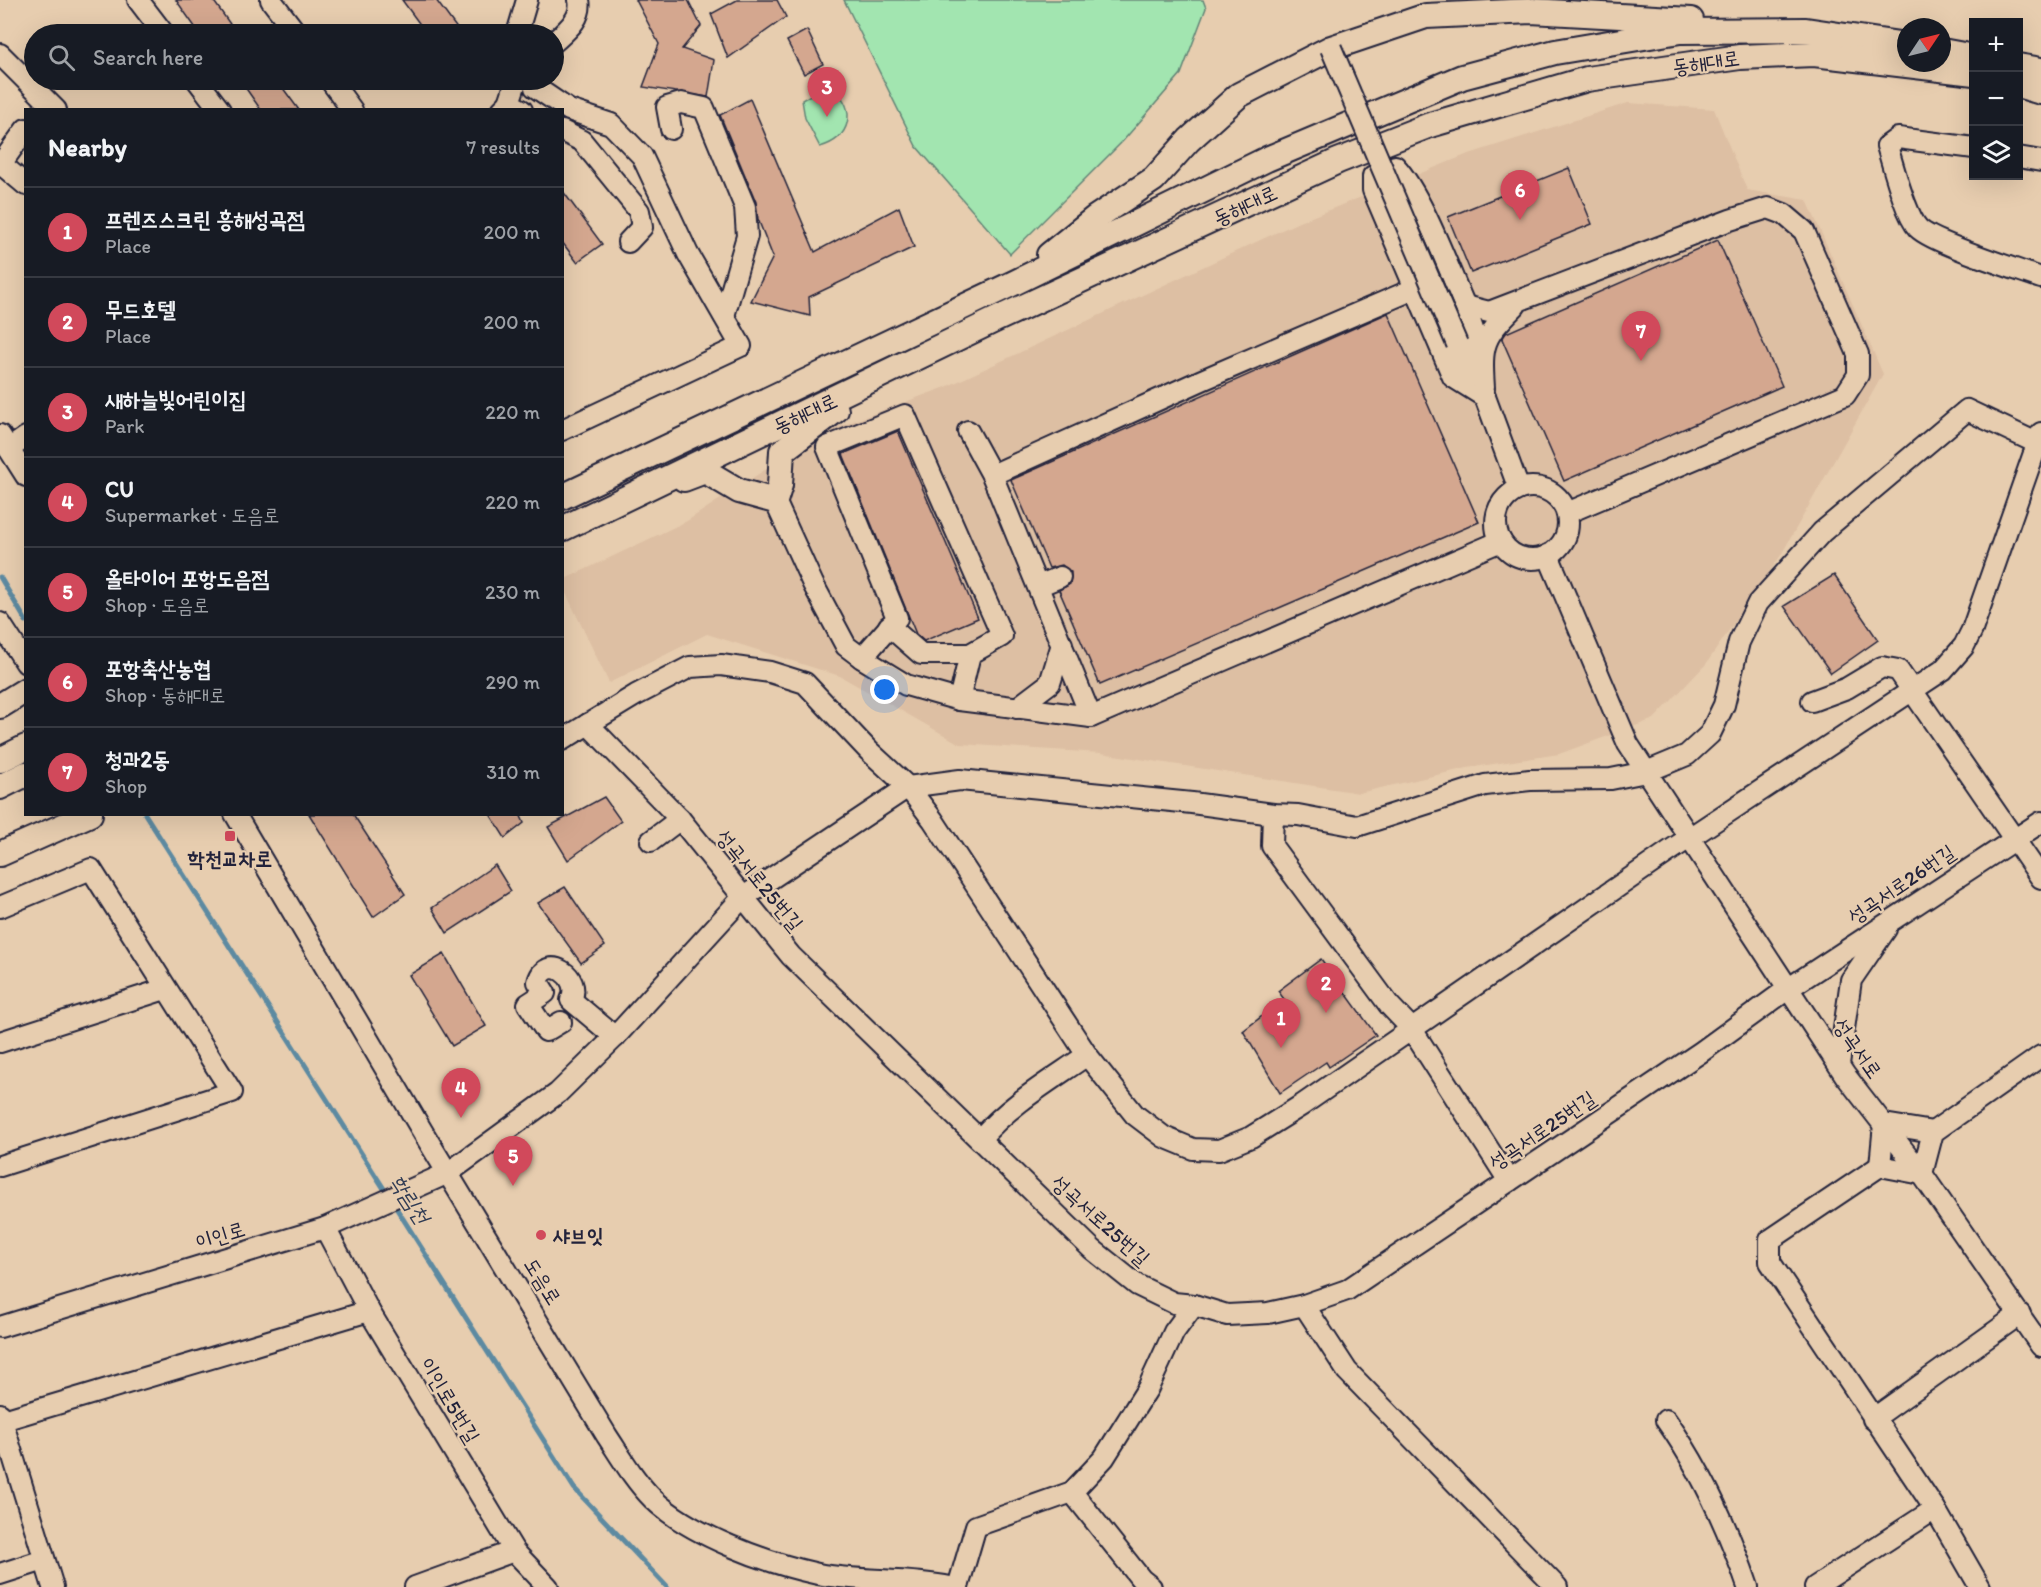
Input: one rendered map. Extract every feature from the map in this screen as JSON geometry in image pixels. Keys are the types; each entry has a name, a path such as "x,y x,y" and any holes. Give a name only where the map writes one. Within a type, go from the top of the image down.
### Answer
{"main road":[{"path":"1014,283 1095,218 1154,179 1189,140 1239,95 1332,48 1426,16 1531,11 1673,18 1806,30 1897,44"},
{"path":"564,496 1014,283 1267,159 1462,77 1556,52 1680,31 1806,30"},
{"path":"1951,53 1969,56"},
{"name":"동해대로","path":"564,528 995,320 1338,161 1430,124 1587,79 1740,57 1814,54 1969,72"},
{"path":"2023,67 2041,70"},
{"path":"2023,81 2041,84"},
{"path":"2023,87 2041,92"},
{"path":"564,535 607,509 705,471 739,491 775,501 780,485 782,451 885,375"},
{"path":"564,482 629,466"},
{"path":"0,706 24,689"},
{"path":"0,760 24,748"},
{"path":"0,787 24,775"},
{"path":"0,854 86,816"}],"street":[{"path":"138,0 156,24"},
{"path":"272,0 290,24"},
{"path":"564,33 572,25 581,8 579,0"},
{"path":"518,24 520,2"},
{"path":"1332,48 1457,344 1485,397 1518,489"},
{"path":"0,54 24,81"},
{"path":"33,90 47,106"},
{"path":"205,90 218,108"},
{"path":"337,90 351,108"},
{"path":"511,107 514,90"},
{"path":"539,90 569,110 611,124 642,156 688,254 741,346 564,429"},
{"path":"671,129 667,107 681,103 704,108 745,207 747,236 724,316"},
{"path":"24,132 1,165 24,183"},
{"path":"564,132 582,141 639,211 642,227 628,242"},
{"path":"1969,147 1898,138 1887,146 1900,190 1917,227 1941,241 2041,278"},
{"path":"2023,157 2041,161"},
{"path":"1395,166 1405,176 1416,198 1465,306 1481,353 1485,397"},
{"path":"1373,176 1373,190 1453,377 1485,397"},
{"path":"1465,306 1489,312 1730,220 1768,208 1784,214 1804,231 1858,354 1858,375 1845,395 1567,513"},
{"path":"992,475 1202,380 1414,289"},
{"path":"1481,353 1494,327 1521,300"},
{"path":"564,739 636,695 690,667 721,665 770,672 805,683 869,751 908,787 933,820 1087,1055 1135,1115 1164,1137 1194,1149 1219,1150 1251,1137 1302,1105 1690,837 1943,670 1964,646 2040,440 1967,410 1943,428 1822,532 1770,589 1758,603 1739,642 1724,705 1710,734 1687,754 1646,772 1611,779 1530,780 1485,785 1357,826 1298,815 960,780 908,787"},
{"path":"862,658 889,626 897,618 827,447 905,415 1002,636 970,654 921,654 889,626"},
{"path":"968,431 992,475 1091,717"},
{"path":"24,438 4,442 24,473"},
{"path":"1530,486 1554,493 1562,502 1567,513 1569,526 1566,538 1548,555 1538,559 1517,556 1501,541 1496,530 1500,505 1508,495 1530,486"},
{"path":"775,501 813,584 846,646 862,658 906,685 959,700 1091,717 1501,541"},
{"name":"성곡서로","path":"1548,555 1628,744 1839,1064 1922,1174 2041,1346"},
{"path":"1038,586 1060,577"},
{"path":"0,623 24,660"},
{"path":"1017,708 1050,683 1062,644"},
{"path":"959,700 970,654"},
{"path":"1812,701 1847,688 1882,667 1898,670 2041,878"},
{"path":"0,697 24,689"},
{"name":"성곡서로25번길","path":"588,724 680,819 791,956 853,1019 1092,1249 1137,1285 1174,1303 1194,1305 1227,1315 1268,1313 1304,1305 1347,1290 1701,1052 1789,988"},
{"name":"이인로","path":"0,1328 325,1228 448,1173 558,1093 615,1037 742,898 908,787"},
{"path":"1273,814 1272,846 1389,1005 1411,1028 1509,1180"},
{"name":"도음로","path":"236,816 607,1436 635,1479 653,1500 732,1548 819,1574 922,1581 950,1587"},
{"path":"651,841 680,819"},
{"name":"성곡서로26번길","path":"1789,988 2041,822"},
{"path":"0,907 91,869 232,1092 0,1167"},
{"path":"1839,1064 1851,980 1895,917"},
{"path":"555,967 561,969 573,983 574,994 571,1000 560,1004 545,993 538,982 544,970 555,967"},
{"path":"0,1042 165,989"},
{"path":"545,993 528,1004 546,1031 561,1022"},
{"path":"571,1000 615,1037"},
{"path":"980,1139 994,1123 1026,1097 1087,1055"},
{"path":"1980,1587 1935,1509 1770,1262 1770,1240 1880,1166 1922,1174 1933,1132 2041,1056"},
{"path":"1880,1166 1884,1124 1933,1132"},
{"name":"이인로5번길","path":"325,1228 369,1311 514,1551 548,1587"},
{"path":"958,1587 976,1526 1072,1492 1104,1458 1148,1388 1174,1332 1194,1305"},
{"path":"1304,1305 1347,1371 1557,1587"},
{"path":"53,1587 1,1418 369,1311"},
{"path":"1873,1419 2019,1314"},
{"path":"1666,1420 1690,1454 1734,1546 1748,1587"},
{"path":"1072,1492 1142,1584"},
{"path":"1815,1587 1935,1509"},
{"path":"415,1587 514,1551"},
{"path":"0,1574 44,1560"}],"shaded area":[{"path":"1628,103 1714,109 1747,190 1807,200 1883,374 1781,555 1706,664 1654,719 1559,754 1467,768 1359,793 1101,753 960,744 840,676 707,634 609,683 564,589 564,580 687,521 821,433 946,387 1299,222 1466,155"}],"green space":[{"path":"844,0 1203,0 1206,8 1181,74 1123,141 1010,254 916,146"},
{"path":"834,89 846,106 847,122 838,137 820,147 805,118 802,100 816,92"}],"building":[{"path":"176,0 213,0 230,24 193,24"},
{"path":"402,0 436,0 454,24 420,24"},
{"path":"636,0 688,0 701,26 682,49 714,60 708,97 643,87 659,44"},
{"path":"737,0 777,0 786,17 728,58 711,14"},
{"path":"807,30 823,64 804,74 787,41"},
{"path":"247,90 284,90 298,108 260,108"},
{"path":"750,99 815,252 899,207 914,247 809,297 810,316 751,301 773,257 758,219 756,202 720,115"},
{"path":"1569,168 1592,224 1471,273 1448,217"},
{"path":"564,193 602,244 577,262 564,245"},
{"path":"1718,240 1782,386 1564,481 1502,339 1506,333"},
{"path":"1388,313 1479,522 1100,685 1059,590 1070,584 1071,572 1062,565 1049,568 1011,480"},
{"path":"898,431 978,618 924,641 916,634 843,454"},
{"path":"1834,575 1878,640 1831,673 1784,606"},
{"path":"604,797 621,821 568,860 548,827"},
{"path":"310,816 354,816 405,894 373,917"},
{"path":"491,816 521,816 524,823 505,838"},
{"path":"495,865 511,891 447,933 432,908"},
{"path":"565,887 605,946 581,963 538,903"},
{"path":"444,954 486,1026 452,1046 409,975"},
{"path":"1321,959 1376,1035 1329,1067 1326,1062 1280,1093 1243,1031 1284,999 1278,991"}],"waterway":[{"name":"학림천","path":"0,577 24,618"},
{"name":"학림천","path":"146,816 388,1195"},
{"name":"학림천","path":"393,1203 574,1488 667,1587"}],"place":[{"name":"새하늘빛어린이집","path":"827,117"},
{"name":"포항축산농협","path":"1520,220"},
{"name":"청과2동","path":"1641,361"},
{"name":"학천교차로","path":"230,836"},
{"name":"무드호텔","path":"1326,1013"},
{"name":"프렌즈스크린 흥해성곡점","path":"1281,1048"},
{"name":"CU","path":"461,1118"},
{"name":"올타이어 포항도음점","path":"513,1186"},
{"name":"샤브잇","path":"541,1235"}]}
